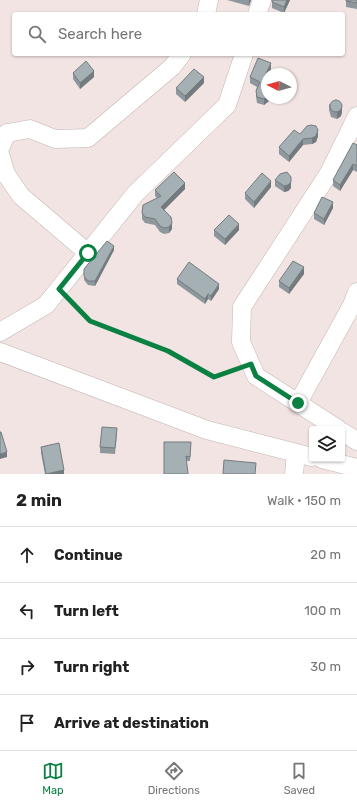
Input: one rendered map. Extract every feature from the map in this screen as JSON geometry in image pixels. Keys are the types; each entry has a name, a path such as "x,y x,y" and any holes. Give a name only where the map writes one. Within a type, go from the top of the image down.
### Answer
{"street":[{"path":"206,12 209,0"},
{"path":"258,12 262,0"},
{"path":"0,148 7,133 30,129 55,139 88,138 172,67 180,56"},
{"path":"0,332 46,305 135,194 227,105 243,56"},
{"path":"333,426 256,376 241,342 242,307 329,173 357,116"},
{"path":"0,154 6,174 21,196 88,253"},
{"path":"298,403 352,305 357,292"},
{"path":"0,352 207,430 304,455 294,474"},
{"path":"345,434 357,441"},
{"path":"334,462 357,468"}],"path":[{"path":"59,289 90,321 168,351 214,377 251,364"}],"building":[{"path":"272,0 287,0 284,7 272,2"},
{"path":"357,0 357,3 346,1"},
{"path":"258,58 271,63 269,68 261,68 261,98 257,97 256,91 260,82 250,77"},
{"path":"86,61 94,71 80,83 73,73"},
{"path":"194,69 204,77 185,96 176,88"},
{"path":"338,100 341,101 341,111 334,112 331,111 330,104 331,101"},
{"path":"307,126 316,126 318,130 316,136 303,139 289,156 279,147 294,130 300,134"},
{"path":"353,143 357,145 357,166 353,164 340,185 333,180"},
{"path":"174,172 185,183 161,207 171,217 172,223 169,227 164,228 160,226 155,219 145,217 142,213 143,205 161,196 155,190"},
{"path":"287,172 291,177 291,182 288,185 284,186 275,180 280,174"},
{"path":"262,173 271,181 254,202 245,193"},
{"path":"322,197 333,202 324,219 314,213"},
{"path":"229,215 239,224 225,239 214,230"},
{"path":"107,241 114,246 95,281 88,281 84,276 84,269"},
{"path":"293,261 304,267 289,288 279,281"},
{"path":"189,262 219,284 211,296 208,294 205,299 177,279"},
{"path":"102,427 117,428 115,448 100,447"},
{"path":"0,432 7,452 0,454"},
{"path":"164,442 191,442 190,457 186,456 188,474 164,474"},
{"path":"59,443 64,470 46,474 41,447"},
{"path":"224,460 256,463 255,474 223,474"}],"route":[{"path":"88,253 59,289 90,321 168,351 214,377 251,364 256,376 298,403"}]}
